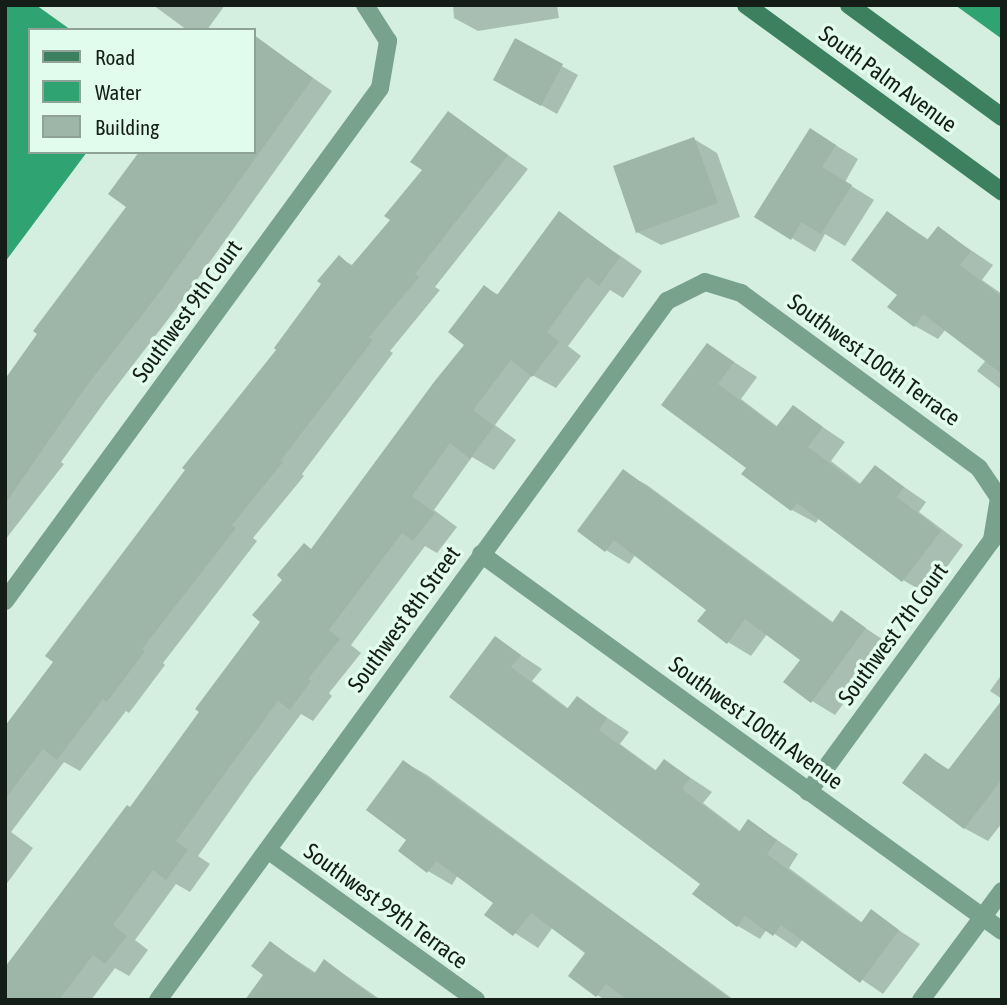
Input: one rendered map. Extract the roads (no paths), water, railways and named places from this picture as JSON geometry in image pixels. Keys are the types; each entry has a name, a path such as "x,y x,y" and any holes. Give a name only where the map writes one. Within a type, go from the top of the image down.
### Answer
{"main road":[{"name":"South Palm Avenue","path":"746,5 1002,192"},
{"name":"South Palm Avenue","path":"849,5 1002,117"}],"street":[{"name":"Southwest 9th Court","path":"5,601 380,88 388,41 365,5"},
{"name":"Southwest 100th Terrace","path":"705,282 741,293 979,468 999,498"},
{"name":"Southwest 8th Street","path":"158,1000 667,301 705,282"},
{"name":"Southwest 7th Court","path":"808,792 992,540 999,498"},
{"name":"Southwest 100th Avenue","path":"481,554 1002,931"},
{"name":"Southwest 99th Terrace","path":"269,851 476,1000"},
{"path":"921,1000 1002,891"}],"water":[{"path":"5,5 36,5 68,28 28,28 28,154 86,154 5,262"},
{"path":"955,5 1002,5 1002,39"}]}
